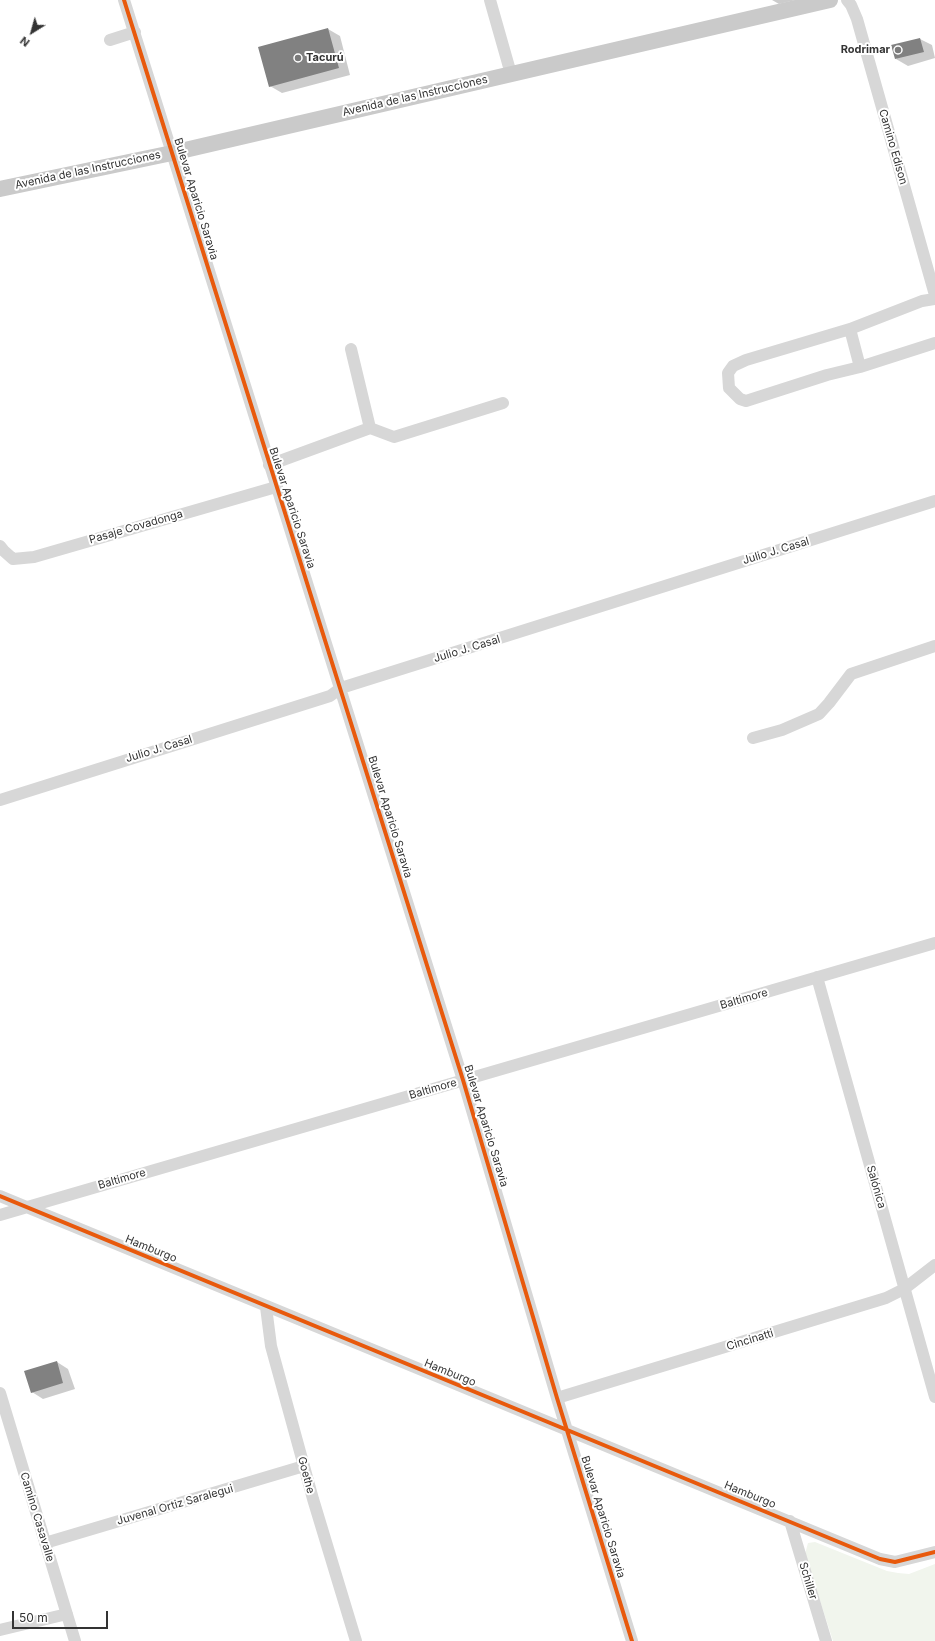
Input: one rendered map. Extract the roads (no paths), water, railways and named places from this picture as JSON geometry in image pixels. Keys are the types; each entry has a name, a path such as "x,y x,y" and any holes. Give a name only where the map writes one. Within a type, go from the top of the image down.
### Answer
{"main road":[{"name":"Avenida de las Instrucciones","path":"0,189 172,153 830,0"}],"street":[{"name":"Bulevar Aparicio Saravia","path":"124,0 463,1080 557,1398 632,1641"},
{"path":"490,0 511,74"},
{"name":"Camino Edison","path":"847,0 852,5 857,19 931,267 935,295"},
{"path":"110,40 135,32"},
{"path":"935,299 922,301 850,329 746,360 733,366 728,373 729,388 740,399 746,401 827,375 860,368 935,343"},
{"path":"850,329 860,368"},
{"path":"351,349 370,428"},
{"path":"269,465 370,428 394,437 503,404"},
{"name":"Pasaje Covadonga","path":"0,546 13,559 27,558 276,487"},
{"name":"Julio J. Casal","path":"0,800 330,696 341,688 935,501"},
{"path":"753,738 782,730 819,714 830,703 851,674 935,646"},
{"name":"Baltimore","path":"0,1215 935,943"},
{"name":"Salónica","path":"817,978 935,1397"},
{"name":"Hamburgo","path":"0,1196 880,1559 895,1562 935,1552"},
{"name":"Cincinatti","path":"557,1398 886,1298 904,1289 935,1265"},
{"name":"Goethe","path":"266,1306 271,1346 312,1499 356,1641"},
{"name":"Camino Casavalle","path":"0,1393 75,1641"},
{"name":"Juvenal Ortiz Saralegui","path":"45,1543 304,1466"},
{"name":"Schiller","path":"790,1521 826,1641"},
{"path":"0,1630 67,1614"}],"place":[{"name":"Rodrimar","path":"898,50"},
{"name":"Tacurú","path":"298,58"}]}
